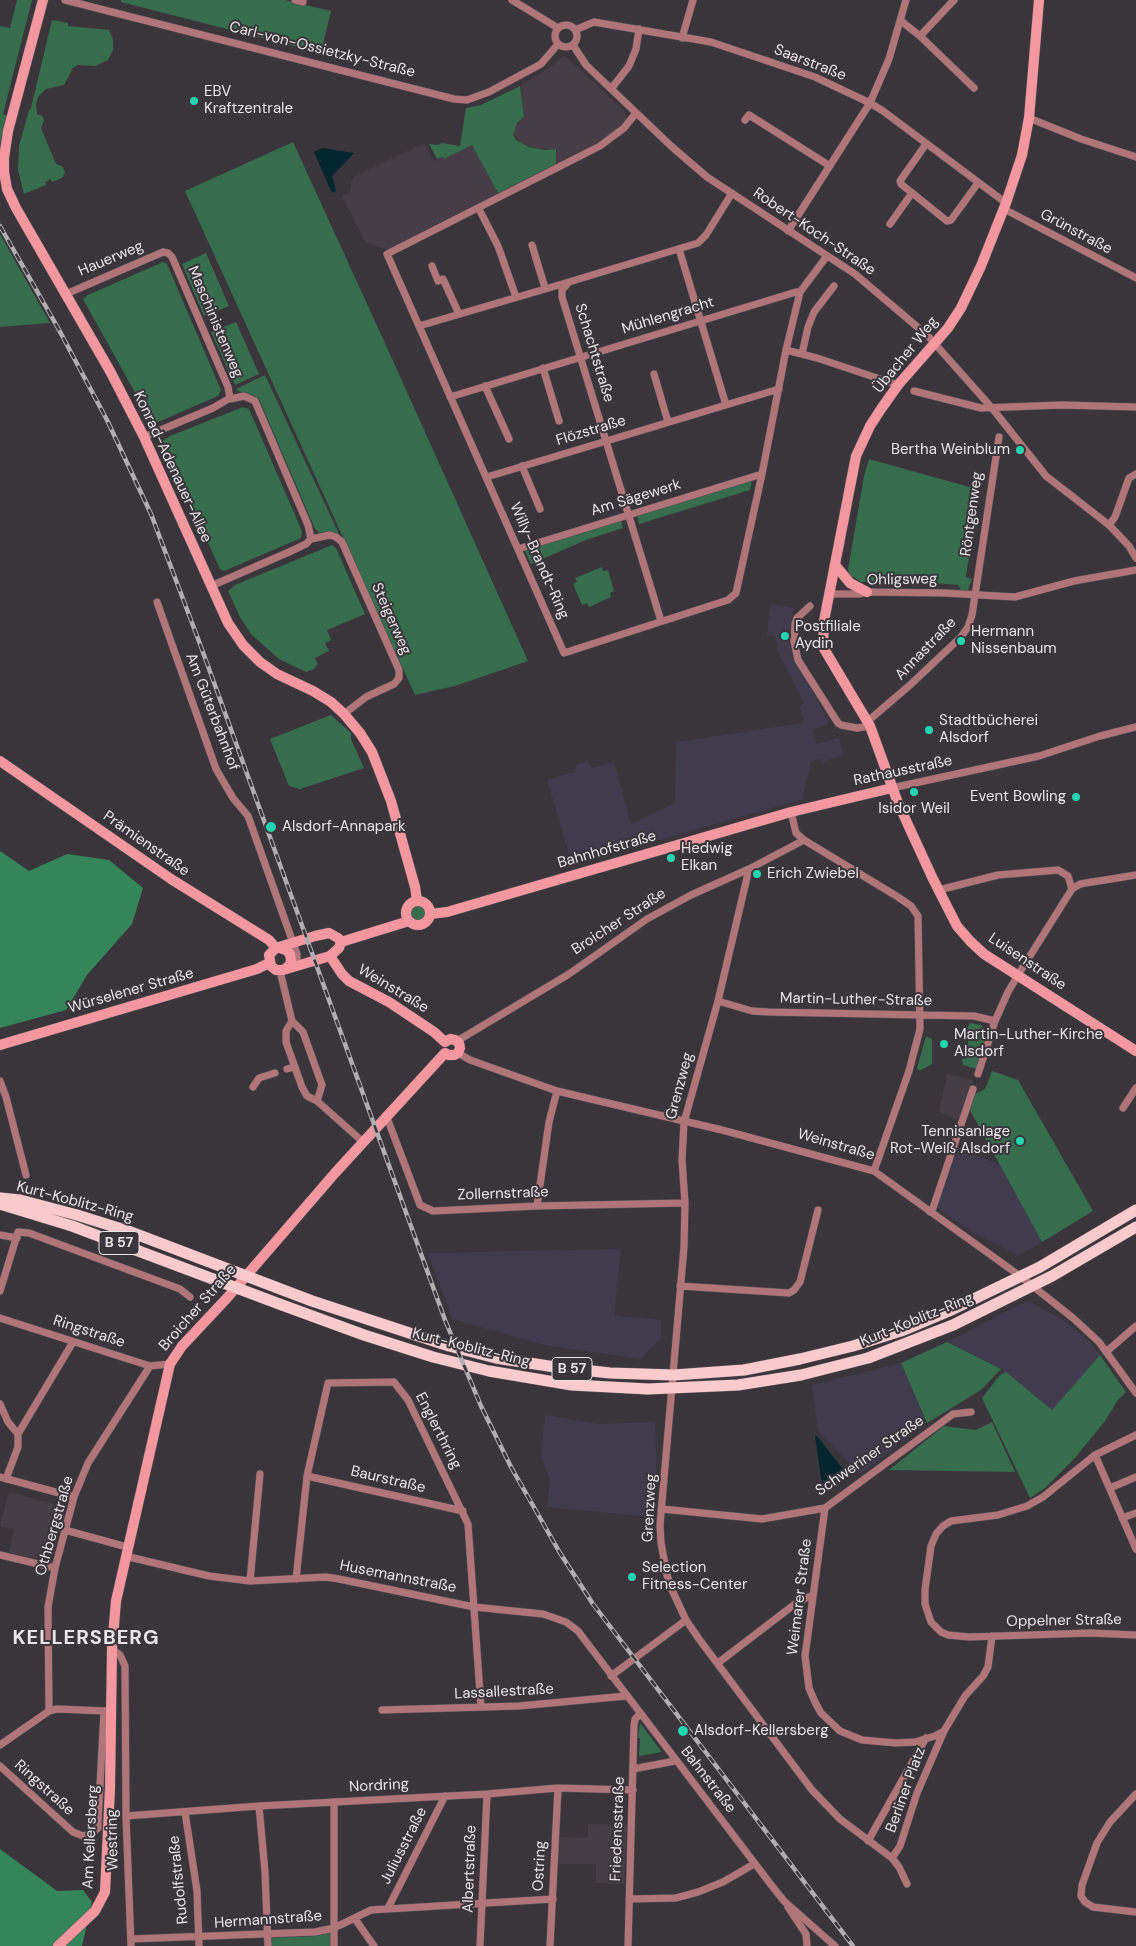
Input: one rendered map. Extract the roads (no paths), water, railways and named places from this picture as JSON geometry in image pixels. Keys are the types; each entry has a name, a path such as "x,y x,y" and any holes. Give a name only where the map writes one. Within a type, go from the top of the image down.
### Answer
{"main road":[{"name":"Konrad-Adenauer-Allee","path":"43,0 8,131 4,158 7,189 110,372 144,437 228,623 243,645 260,662 277,674 313,691 330,702 344,714 364,739 391,801 417,900"},
{"name":"Übacher Weg","path":"892,788 869,723 823,647 822,634 829,594 856,456 870,426 898,385 948,328 966,298 1005,206 1022,155 1029,118 1039,0"},
{"path":"835,565 850,583 867,592"},
{"name":"Prämienstraße","path":"0,760 185,889 269,940 278,948"},
{"name":"Rathausstraße","path":"791,812 892,788"},
{"name":"Luisenstraße","path":"892,788 952,918 970,941 984,954 1136,1051"},
{"name":"Bahnhofstraße","path":"430,914 447,912 791,812"},
{"path":"417,900 428,906 430,914 428,920 422,924 415,925 406,917 406,908 413,901 417,900"},
{"path":"341,942 409,921"},
{"path":"329,933 341,942 339,948 330,956 286,969 273,968 269,963 270,955 278,948 315,936 329,933"},
{"path":"278,948 286,950 290,954 290,965 286,969"},
{"name":"Weinstraße","path":"330,956 349,981 389,1002 434,1032 445,1042"},
{"name":"Würselener Straße","path":"0,1045 258,969 269,963"},
{"path":"450,1039 457,1041 460,1048 458,1053 452,1056 445,1053 443,1046 445,1042 450,1039"},
{"name":"Broicher Straße","path":"108,1711 116,1601 170,1364 182,1346 236,1288 362,1141 445,1053"},
{"name":"Kurt-Koblitz-Ring","path":"0,1198 20,1200 120,1228 383,1326 450,1346 496,1358 555,1367 674,1375 744,1370 853,1346 904,1330 949,1311 1040,1267 1136,1210"},
{"name":"Kurt-Koblitz-Ring","path":"0,1204 80,1229 364,1335 432,1357 489,1371 572,1385 673,1389 738,1385 800,1375 868,1358 953,1325 1052,1276 1136,1227"},
{"name":"Am Kellersberg","path":"58,1946 95,1911 105,1892 108,1711"}],"street":[{"name":"Carl-von-Ossietzky-Straße","path":"65,0 454,99 467,100 489,92 541,64 558,44"},
{"path":"295,0 303,2 303,0"},
{"path":"512,0 558,28 567,25 575,30 576,40 573,45 568,47 558,44 555,39 558,28"},
{"path":"682,38 693,0"},
{"path":"788,231 870,103 880,83 901,21 906,0"},
{"path":"920,36 954,0"},
{"path":"901,21 920,36 974,88"},
{"name":"Saarstraße","path":"575,30 594,22 710,42 827,83 870,103 978,183 1005,206"},
{"path":"611,89 629,66 636,49 639,29"},
{"name":"Robert-Koch-Straße","path":"573,45 586,65 670,146 707,177 855,274 935,343 992,408 1046,476 1109,525 1129,546 1136,558"},
{"name":"Willy-Brandt-Ring","path":"636,113 624,128 600,146 387,254 564,653 728,600 736,593 786,350 800,292 828,256"},
{"path":"745,120 748,115 830,166"},
{"path":"1029,118 1081,139 1136,157"},
{"path":"926,144 900,180 901,184 947,221 951,220 978,183"},
{"path":"419,326 698,243 703,239 732,194"},
{"path":"890,224 912,194"},
{"name":"Grünstraße","path":"1005,206 1136,278"},
{"path":"479,209 498,246 516,297"},
{"path":"532,245 546,288"},
{"path":"679,249 726,405"},
{"name":"Hauerweg","path":"66,294 163,252 168,253"},
{"name":"Maschinistenweg","path":"144,437 213,408 230,398 228,387 175,262 168,253"},
{"path":"432,266 438,281 443,279 459,314"},
{"name":"Schachtstraße","path":"569,282 562,290 562,297 662,621"},
{"path":"802,354 808,327 814,312 834,286"},
{"name":"Mühlengracht","path":"450,397 700,320 800,292"},
{"path":"786,350 898,385"},
{"path":"543,368 559,422"},
{"path":"654,374 668,422"},
{"path":"485,386 509,439"},
{"name":"Flözstraße","path":"487,477 779,389"},
{"path":"914,391 981,408 1062,405 1136,407"},
{"path":"230,398 244,396 255,401 308,525 311,539"},
{"name":"Röntgenweg","path":"975,595 998,437"},
{"path":"522,466 540,510"},
{"name":"Am Sägewerk","path":"518,549 762,474"},
{"path":"1109,525 1115,518 1129,478 1136,474"},
{"name":"Steigerweg","path":"211,586 290,552 306,544 311,539 330,536 336,537 342,542 399,670 399,678 394,684 366,697 351,706 344,714"},
{"path":"975,595 1015,597 1074,581 1136,570"},
{"name":"Ohligsweg","path":"829,594 859,594 867,592 975,595"},
{"name":"Annastraße","path":"869,723 961,637 968,627 975,595"},
{"name":"Am Güterbahnhof","path":"157,602 216,769 248,816 294,943 298,958 286,969 285,992 292,1021"},
{"path":"810,606 797,618 795,624 794,641 798,660 838,723 857,728 869,723"},
{"name":"Rathausstraße","path":"892,788 906,787 1039,756 1100,736 1136,727"},
{"path":"791,812 796,833 804,840 891,893 915,911 918,916 920,1029 909,1071 874,1171"},
{"name":"Broicher Straße","path":"457,1041 569,974 646,919 691,895 750,869 804,840"},
{"name":"Grenzweg","path":"750,869 718,1001 684,1122 682,1160 685,1203 684,1247 660,1525 664,1563 672,1590 686,1620 812,1790 840,1819 892,1858"},
{"path":"939,890 998,875 1046,870 1063,872 1068,876 1072,889"},
{"path":"978,1074 995,1021 1018,975 1072,889 1080,884 1136,875"},
{"name":"Martin-Luther-Straße","path":"718,1001 752,1011 974,1016 995,1021"},
{"path":"317,1101 322,1085 303,1032 292,1021 286,1031 286,1042 291,1068 302,1087 308,1096 317,1101 362,1141"},
{"name":"Weinstraße","path":"458,1053 470,1060 557,1091 750,1137 874,1171 1020,1276 1090,1333 1136,1394"},
{"path":"253,1087 259,1078 275,1073"},
{"path":"0,1082 6,1097 26,1175"},
{"path":"1123,1108 1136,1088"},
{"path":"930,1212 933,1208 973,1089"},
{"path":"538,1206 549,1122 557,1091"},
{"name":"Zollernstraße","path":"386,1115 420,1205 433,1211 538,1206 685,1203"},
{"path":"680,1286 789,1293 797,1286 802,1277 818,1210"},
{"path":"0,1235 29,1233 180,1289 190,1297"},
{"path":"0,1291 17,1235"},
{"name":"Ringstraße","path":"0,1318 150,1366 170,1364"},
{"path":"1106,1352 1136,1326"},
{"path":"73,1342 18,1434 18,1447 14,1461 3,1478 74,1497"},
{"name":"Othbergstraße","path":"49,1711 48,1607 55,1568 74,1497 88,1463 150,1366"},
{"name":"Englerthring","path":"296,1579 307,1476 328,1383 394,1382 408,1400 468,1524 481,1708"},
{"path":"0,1404 8,1422 18,1434"},
{"name":"Schweriner Straße","path":"662,1509 762,1520 825,1508 953,1414 971,1412"},
{"name":"Oppelner Straße","path":"1136,1435 1095,1455 1043,1497 1027,1506 998,1515 951,1521 943,1526 936,1534 931,1546 925,1590 925,1604 931,1622 941,1632 948,1635 992,1636 1098,1633 1136,1635"},
{"path":"1095,1455 1136,1549"},
{"path":"250,1581 260,1474"},
{"name":"Baurstraße","path":"307,1476 463,1511"},
{"path":"1110,1488 1136,1476"},
{"name":"Weimarer Straße","path":"825,1508 806,1637 806,1672 809,1688 821,1713 840,1731 862,1740 896,1744 915,1742 944,1731"},
{"path":"1122,1518 1136,1513"},
{"name":"Husemannstraße","path":"65,1530 126,1552 209,1576 250,1581 339,1578 474,1607 543,1614 566,1622 578,1631 611,1676"},
{"path":"0,1555 55,1568"},
{"path":"718,1663 795,1604 808,1596 813,1596"},
{"path":"611,1676 686,1620"},
{"path":"944,1731 965,1696 983,1676 988,1667 992,1636"},
{"name":"Westring","path":"112,1649 120,1655 125,1666 126,1816 131,1943"},
{"name":"Bahnstraße","path":"611,1676 784,1901 806,1934 807,1946"},
{"name":"Lassallestraße","path":"382,1710 481,1708 626,1696"},
{"path":"0,1745 49,1711 57,1709 108,1711"},
{"name":"Ringstraße","path":"0,1766 73,1832 83,1836 91,1834 98,1828 108,1711"},
{"name":"Friedensstraße","path":"628,1946 634,1725 635,1719 640,1714"},
{"name":"Berliner Platz","path":"892,1858 900,1846 917,1792 944,1731"},
{"name":"Berliner Platz","path":"868,1841 926,1738"},
{"path":"633,1769 675,1761"},
{"name":"Nordring","path":"126,1816 558,1788 633,1790"},
{"name":"Ostring","path":"550,1946 558,1788"},
{"name":"Albertstraße","path":"480,1946 486,1794"},
{"path":"1136,1794 1110,1822 1097,1843 1082,1885 1082,1896 1085,1902 1093,1907 1136,1912"},
{"name":"Juliusstraße","path":"388,1908 445,1796"},
{"path":"334,1802 334,1946"},
{"path":"258,1806 265,1872 268,1946"},
{"name":"Rudolfstraße","path":"185,1812 197,1891 198,1942"},
{"path":"892,1858 899,1867 907,1884"},
{"path":"630,1899 676,1898 698,1892 723,1882 754,1864"},
{"name":"Hermannstraße","path":"131,1943 198,1942 315,1932 334,1928 371,1910 388,1908 553,1899"},
{"name":"Bahnstraße","path":"784,1901 833,1944"},
{"path":"355,1919 374,1946"},
{"path":"824,1946 833,1944"}],"water":[{"path":"323,148 354,153 332,176 336,191 332,193 314,152"},
{"path":"815,1436 817,1436 849,1477 823,1492"}],"railway":[{"path":"0,226 58,328 107,420 151,514 445,1320 481,1406 511,1467 560,1553 593,1604 853,1946"}],"place":[{"name":"EBV Kraftzentrale","path":"194,101"},
{"name":"Bertha Weinblum","path":"1020,450"},
{"name":"Postfiliale Aydin","path":"785,636"},
{"name":"Hermann Nissenbaum","path":"961,641"},
{"name":"Stadtbücherei Alsdorf","path":"929,730"},
{"name":"Isidor Weil","path":"914,792"},
{"name":"Event Bowling","path":"1076,797"},
{"name":"Alsdorf-Annapark","path":"271,827"},
{"name":"Hedwig Elkan","path":"671,858"},
{"name":"Erich Zwiebel","path":"757,874"},
{"name":"Martin-Luther-Kirche Alsdorf","path":"944,1044"},
{"name":"Tennisanlage Rot-Weiß Alsdorf","path":"1020,1141"},
{"name":"Selection Fitness-Center","path":"632,1577"},
{"name":"Alsdorf-Kellersberg","path":"683,1731"}],"district":[{"name":"KELLERSBERG","path":"86,1639"}]}
